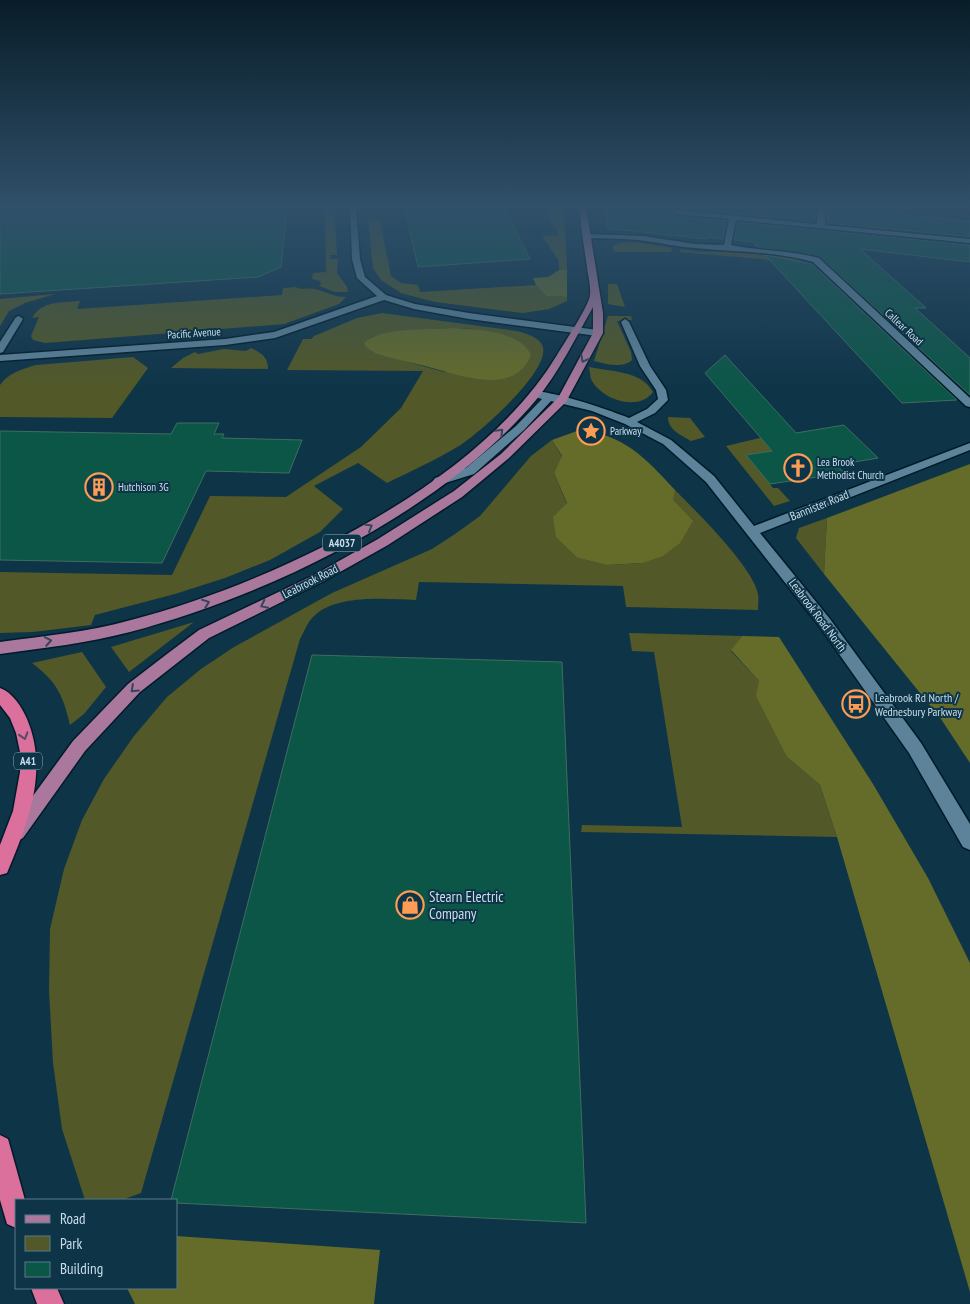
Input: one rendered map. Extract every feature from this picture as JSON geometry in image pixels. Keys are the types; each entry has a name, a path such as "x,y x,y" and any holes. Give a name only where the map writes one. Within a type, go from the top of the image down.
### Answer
{"highway":[{"name":"A41","path":"0,694 17,715 26,739 29,777 16,834 0,866"},
{"path":"0,1148 15,1211"},
{"path":"44,1289 51,1304"}],"main road":[{"name":"Leabrook Road","path":"16,834 79,746 134,688 172,658 204,634 319,578 383,542 458,494 505,456 556,398 598,333 599,313 594,297 591,268"},
{"name":"Leabrook Road","path":"0,648 130,626 207,602 269,578 334,547 395,512 439,481 495,437 535,394 560,359 594,297"}],"street":[{"path":"358,268 361,278 383,297 414,306 469,316 598,333"},
{"name":"Callear Road","path":"824,268 970,404"},
{"name":"Pacific Avenue","path":"0,358 225,342 275,335 383,297"},
{"path":"0,350 19,319"},
{"path":"625,322 645,366 661,390 663,400 651,411 629,422"},
{"name":"Leabrook Road North","path":"535,394 596,409 629,422 667,442 710,478 826,623 909,740 970,841"},
{"path":"439,481 470,471 556,398"},
{"name":"Bannister Road","path":"753,531 970,446"}],"green space":[{"path":"326,268 337,268 337,273 347,287 348,292 335,292 319,286 321,284 320,281 312,279 313,273 326,272"},
{"path":"373,268 389,268 391,276 401,283 418,285 420,292 536,285 546,296 567,297 567,301 549,309 523,313 435,302 401,293 381,280"},
{"path":"567,269 567,297 546,296 536,285 533,278 548,277 559,270"},
{"path":"608,284 617,284 625,307 608,304"},
{"path":"296,287 346,297 339,304 284,324 45,343 33,340 31,336 39,317 32,318 36,312 47,305 80,301 77,309 282,295 283,288"},
{"path":"55,294 25,303 9,311 0,326 0,299"},
{"path":"382,313 517,331 536,338 541,343 543,353 538,367 513,399 482,428 459,446 387,483 358,463 314,486 343,509 320,532 270,560 225,578 175,594 95,615 91,625 33,632 0,633 0,572 172,575 210,496 286,497 361,447 401,408 423,371 287,370 303,339 311,339 357,318","holes":["474,329 445,372 377,354 370,338 390,332 411,330"]},
{"path":"608,316 631,316 632,320 617,321 631,352 632,360 628,363 614,365 594,361"},
{"path":"453,328 473,329 508,336 526,347 531,355 523,368 512,376 484,380 377,354 367,348 364,343 382,334 394,331"},
{"path":"251,348 264,356 268,369 171,368 183,358 195,352 198,354 224,349 246,351"},
{"path":"133,357 148,368 112,418 0,417 0,385 7,377 16,372 36,365"},
{"path":"589,367 633,376 648,385 653,392 647,398 639,401 620,401 611,398 603,393 591,379"},
{"path":"668,417 690,418 705,437 691,441 673,429"},
{"path":"577,431 608,436 621,442 643,458 675,490 673,500 693,521 680,543 663,556 642,563 607,565 578,558 556,537 553,517 567,503 554,473 562,456 552,440"},
{"path":"789,431 808,451 747,455 773,488 778,488 790,501 774,506 726,446"},
{"path":"552,440 562,457 554,473 567,504 578,558 608,565 642,563 675,490 696,511 746,569 758,594 758,610 626,607 623,586 419,582 416,600 363,599 349,601 324,609 314,616 300,639 141,1193 125,1199 85,1199 62,1129 53,1063 49,991 50,929 64,869 82,820 104,779 134,736 167,697 201,669 234,647 332,593 432,549 480,516 531,456"},
{"path":"970,464 970,763 941,719 824,574 827,518"},
{"path":"827,518 824,574 796,538 799,528"},
{"path":"194,622 129,672 111,647"},
{"path":"629,633 742,636 731,651 759,681 787,757 820,785 837,837 581,832 582,825 682,827 654,652 632,651"},
{"path":"742,636 779,637 873,784 928,878 970,963 970,1292 837,837 820,785 787,757 756,696 759,681 731,650"},
{"path":"82,652 106,687 84,714 70,725 65,705 58,690 48,676 32,663"},
{"path":"178,1236 380,1250 374,1304 135,1304 128,1289 178,1289"}],"building":[{"path":"0,268 279,268 258,277 0,294"},
{"path":"777,268 816,268 957,400 902,403"},
{"path":"832,268 881,268 926,308 915,308 970,358 970,395"},
{"path":"725,355 796,433 844,425 878,458 837,465 844,473 770,484 746,455 772,451 705,373"},
{"name":"Hutchison 3G","path":"177,423 219,423 214,434 224,434 222,438 302,440 289,473 206,471 162,563 0,560 0,431 171,434"},
{"name":"Stearn Electric Company","path":"312,655 562,662 586,1223 178,1203 178,1199 171,1199"}],"place":[{"name":"Parkway","path":"591,431"},
{"name":"Lea Brook Methodist Church","path":"798,468"},
{"name":"Hutchison 3G","path":"99,487"},
{"name":"Leabrook Rd North / Wednesbury Parkway","path":"856,704"},
{"name":"Stearn Electric Company","path":"410,905"}]}
